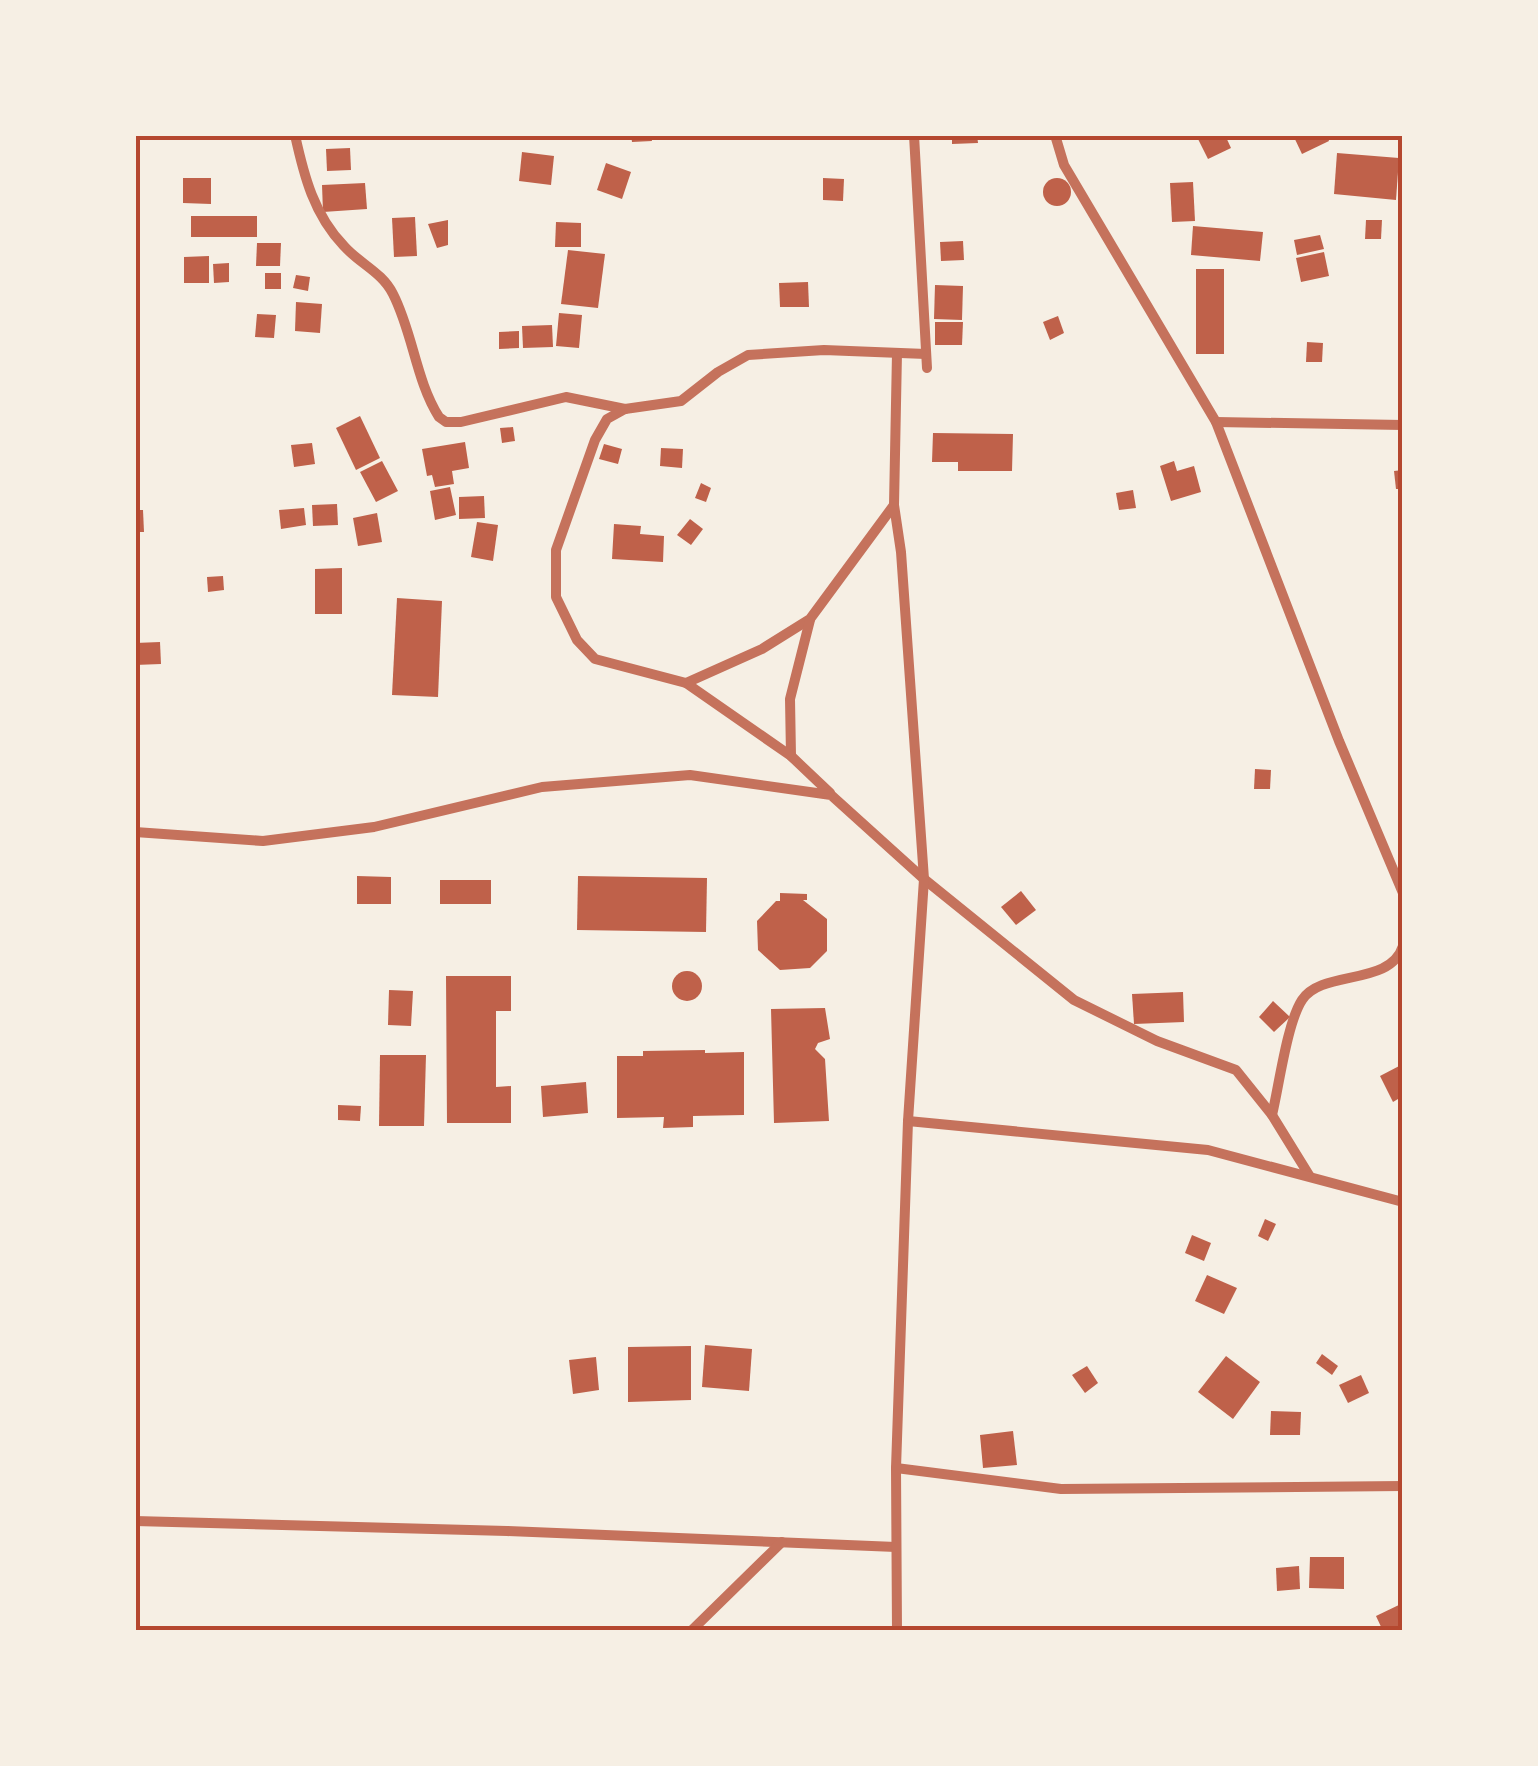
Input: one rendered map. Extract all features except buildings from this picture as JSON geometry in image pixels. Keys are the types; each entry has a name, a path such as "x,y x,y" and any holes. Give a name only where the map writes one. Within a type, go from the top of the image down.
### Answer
{"street":[{"path":"295,135 306,182 326,222 344,246 382,278 395,298 439,417 446,422 461,422 566,397 626,410"},
{"path":"914,135 926,368"},
{"path":"1056,135 1074,182 1216,422 1339,740 1403,892"},
{"path":"926,354 824,350 748,356 680,400 626,410 607,419 595,440 556,550 556,596 564,620 595,659 686,683 791,756 924,879 1074,1000 1157,1041 1236,1070 1272,1115 1310,1175"},
{"path":"896,1631 896,1468 908,1121 924,879 901,552 894,505 897,353"},
{"path":"1216,422 1403,426"},
{"path":"791,756 790,698 810,620 894,505"},
{"path":"686,683 762,649 810,620"},
{"path":"135,832 263,841 374,826 542,787 690,775 776,784 831,795"},
{"path":"1272,1115 1301,1001 1319,988 1385,968 1400,956 1403,946"},
{"path":"908,1121 1208,1150 1403,1202"},
{"path":"896,1468 1061,1490 1403,1486"},
{"path":"135,1521 506,1530 896,1547"},
{"path":"691,1631 782,1542"}]}
